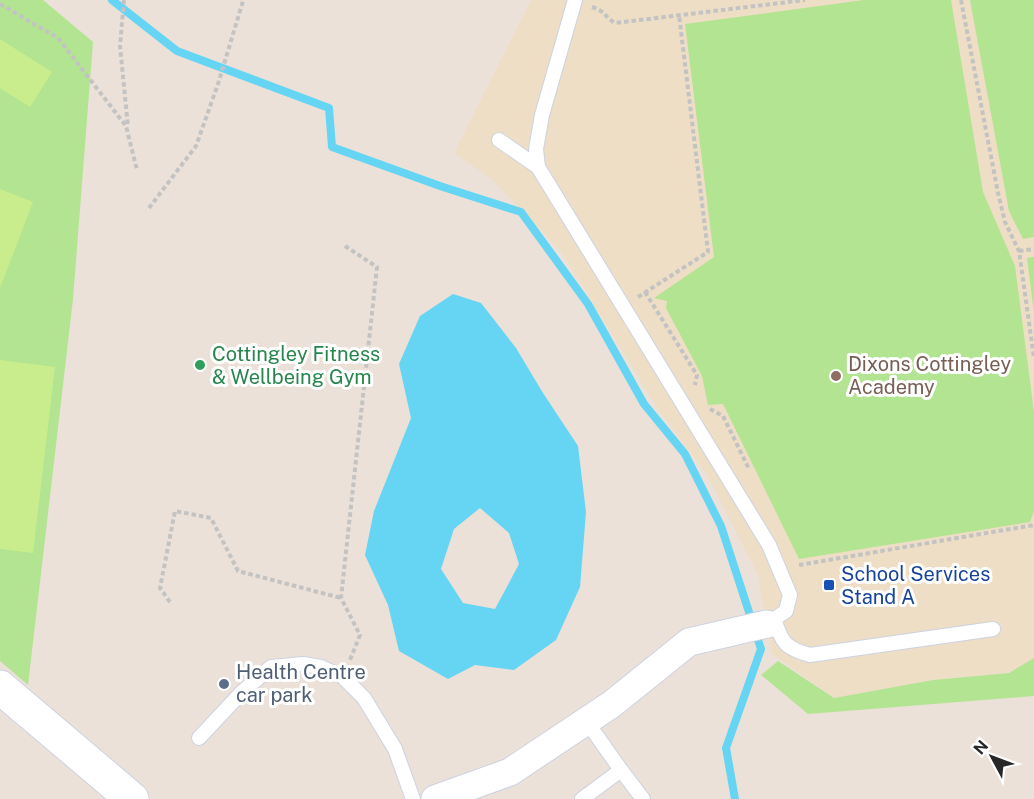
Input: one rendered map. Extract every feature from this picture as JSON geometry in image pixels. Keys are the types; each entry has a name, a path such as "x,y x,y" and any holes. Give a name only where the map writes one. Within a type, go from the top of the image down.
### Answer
{"main road":[{"path":"0,687 132,799"}],"street":[{"path":"435,799 510,772 612,704 689,642 771,622"}],"lane":[{"path":"538,167 536,149 542,115 574,0"},
{"path":"499,140 538,167 769,545 790,595 786,611 771,622 781,641 793,650 810,655 993,629"},
{"path":"199,738 242,692 271,667 303,664 321,667 343,677 364,698 395,749 413,799"},
{"path":"587,722 643,799"},
{"path":"582,799 621,770"}],"path":[{"path":"123,0 120,46 129,134 137,170"},
{"path":"574,0 603,11 609,20 615,23 805,0"},
{"path":"962,0 998,193 1005,222 1019,251 1034,358"},
{"path":"150,208 196,146 218,84 243,1"},
{"path":"0,4 58,38 126,126 129,134"},
{"path":"622,307 708,252 679,15"},
{"path":"343,677 360,635 341,598 377,267 345,246"},
{"path":"1019,251 1034,249"},
{"path":"170,602 160,588 175,511 212,518 238,571 341,598"},
{"path":"793,557 798,566 1034,525"}],"shaded area":[{"name":"Dixons Cottingley Academy","path":"531,0 1034,0 1034,670 933,680 834,698 772,654 758,575 707,475 657,408 561,251 490,178 454,153"}],"green space":[{"path":"0,0 43,0 93,42 73,299 28,685 0,661"},
{"path":"864,0 951,0 983,192 1015,266 1034,412 1034,511 1030,522 799,559 723,404 708,405 702,376 666,308 667,301 654,298 714,257 685,24"},
{"path":"970,0 1034,0 1034,237 1023,239 1009,211"},
{"path":"0,39 52,72 30,107 0,88"},
{"path":"0,189 33,202 0,288"},
{"path":"1034,257 1034,312 1027,258"},
{"path":"0,360 55,367 33,553 0,549"},
{"path":"1034,658 1034,696 808,714 761,675 778,661 834,698 933,680 1009,673"}],"water":[{"path":"453,294 481,303 516,348 578,446 586,512 580,587 556,640 514,670 475,665 448,679 399,651 388,605 365,555 374,511 411,418 399,364 420,316","holes":["480,508 509,533 519,564 495,609 463,603 441,569 454,529"]}],"waterway":[{"path":"112,0 177,51 329,108 332,147 521,212 588,304 644,404 685,454 721,526 761,649 726,748 735,799"}],"place":[{"name":"Cottingley Fitness & Wellbeing Gym","path":"200,365"},
{"name":"Dixons Cottingley Academy","path":"836,376"},
{"name":"School Services Stand A","path":"829,585"},
{"name":"Health Centre car park","path":"224,684"}]}
